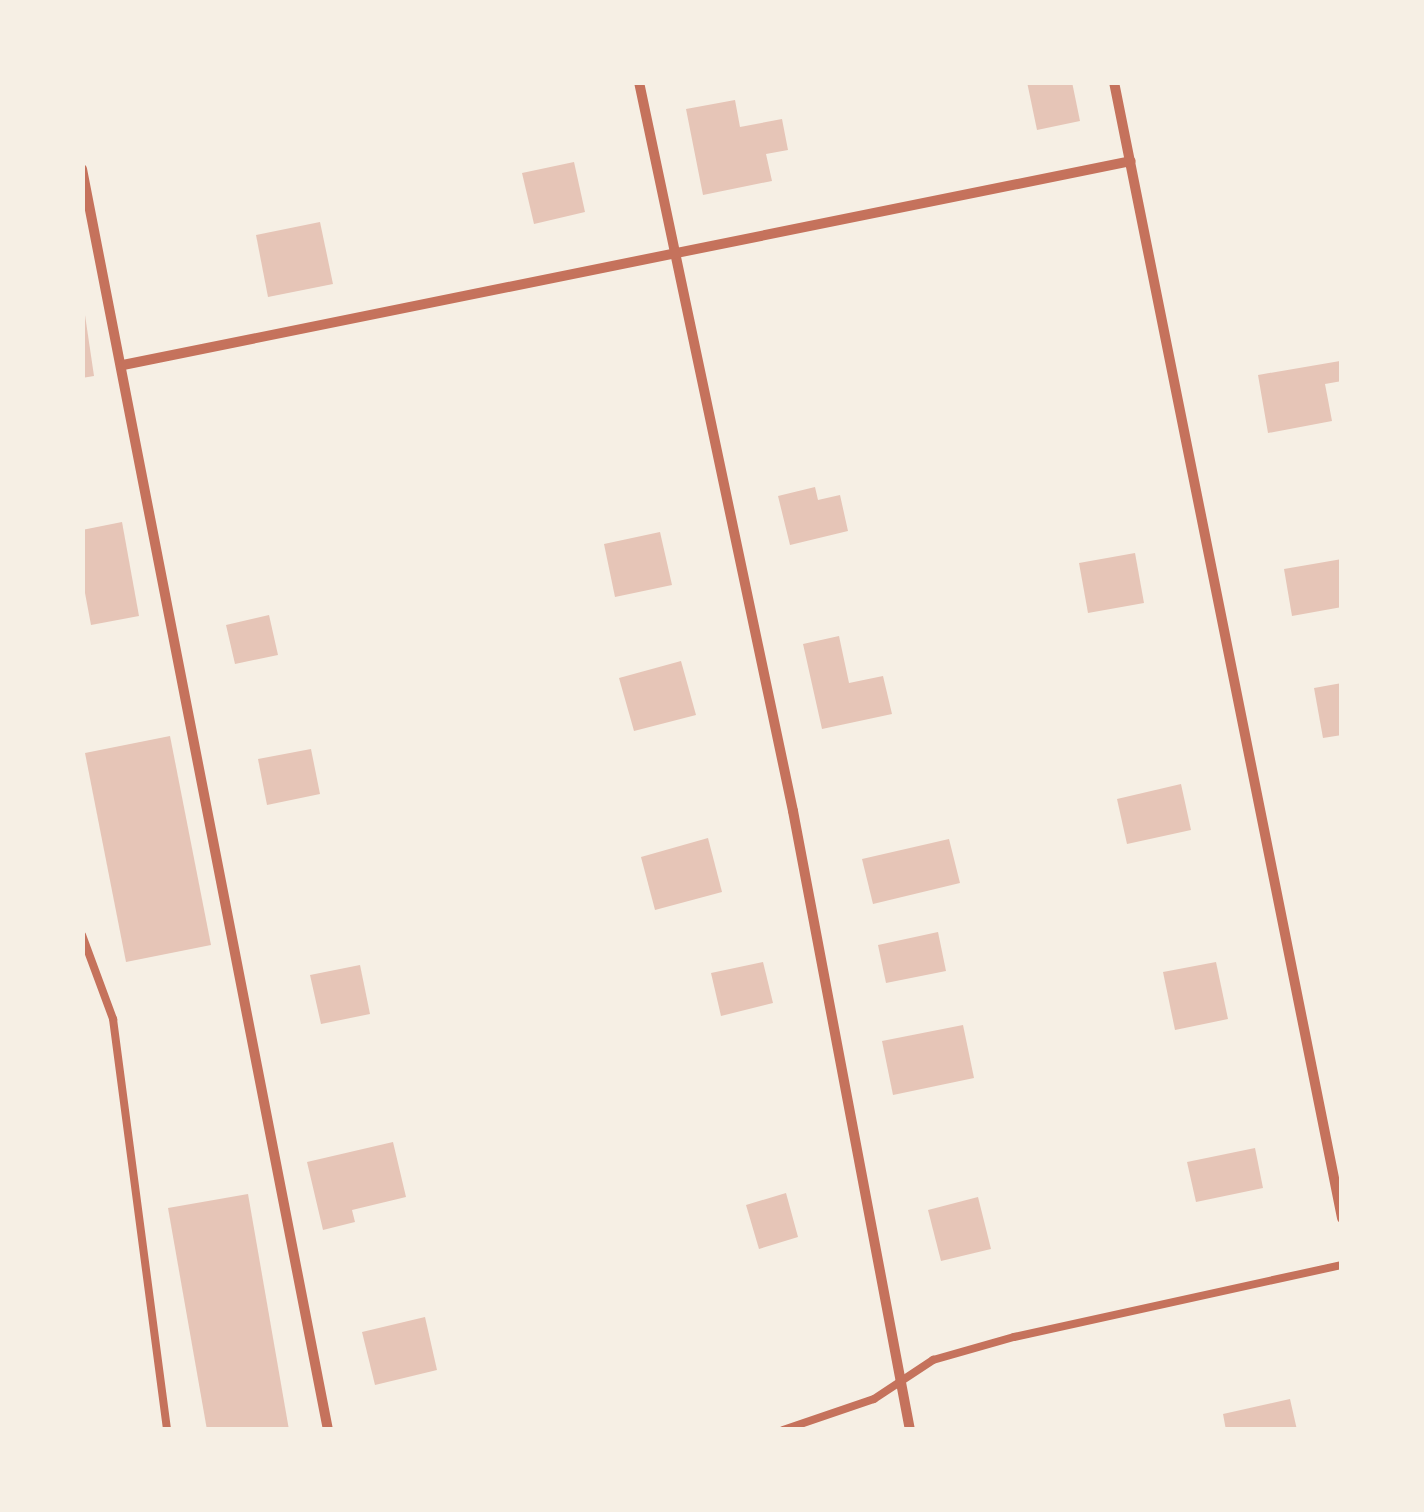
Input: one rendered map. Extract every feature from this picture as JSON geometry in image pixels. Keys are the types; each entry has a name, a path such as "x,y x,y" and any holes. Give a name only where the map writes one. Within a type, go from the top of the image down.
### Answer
{"street":[{"path":"639,82 797,831 910,1430"},
{"path":"1114,82 1342,1218"},
{"path":"123,365 1130,161"},
{"path":"82,168 328,1430"}],"lane":[{"path":"82,935 112,1019 167,1430"},
{"path":"783,1430 874,1399 900,1378 933,1360 1014,1337 1342,1265"}],"building":[{"path":"1027,82 1072,82 1080,121 1037,130"},
{"path":"735,100 740,127 782,119 788,150 766,154 772,181 703,195 686,109"},
{"path":"574,162 585,212 534,224 522,173"},
{"path":"320,222 333,284 268,297 256,235"},
{"path":"85,315 94,376 82,378 82,316"},
{"path":"1340,361 1342,381 1325,384 1332,421 1268,433 1258,375"},
{"path":"815,487 818,500 840,495 848,531 790,545 778,496"},
{"path":"122,522 139,616 91,625 82,577 82,530"},
{"path":"660,532 672,585 615,597 604,544"},
{"path":"1135,553 1144,603 1088,613 1079,563"},
{"path":"1342,559 1342,607 1292,616 1284,569"},
{"path":"269,615 278,655 235,664 226,625"},
{"path":"839,636 849,683 883,676 892,714 822,729 803,644"},
{"path":"681,661 696,715 634,731 619,678"},
{"path":"1342,683 1342,735 1323,738 1314,688"},
{"path":"170,736 211,945 126,962 85,753"},
{"path":"311,749 320,794 267,805 258,759"},
{"path":"1181,784 1191,830 1127,844 1117,799"},
{"path":"708,838 722,892 655,910 641,857"},
{"path":"949,839 960,883 873,904 862,859"},
{"path":"938,932 946,971 886,983 878,945"},
{"path":"763,962 773,1003 721,1016 711,973"},
{"path":"1216,962 1228,1019 1175,1030 1163,972"},
{"path":"360,965 370,1014 321,1024 310,975"},
{"path":"963,1025 974,1078 893,1095 882,1041"},
{"path":"393,1142 406,1197 352,1210 355,1222 323,1230 307,1162"},
{"path":"1255,1148 1263,1188 1196,1202 1187,1162"},
{"path":"786,1193 798,1237 759,1249 746,1205"},
{"path":"248,1194 289,1430 207,1430 168,1208"},
{"path":"978,1197 991,1249 941,1261 928,1210"},
{"path":"425,1317 437,1370 375,1385 362,1332"},
{"path":"1290,1399 1297,1430 1226,1430 1223,1414"}]}
